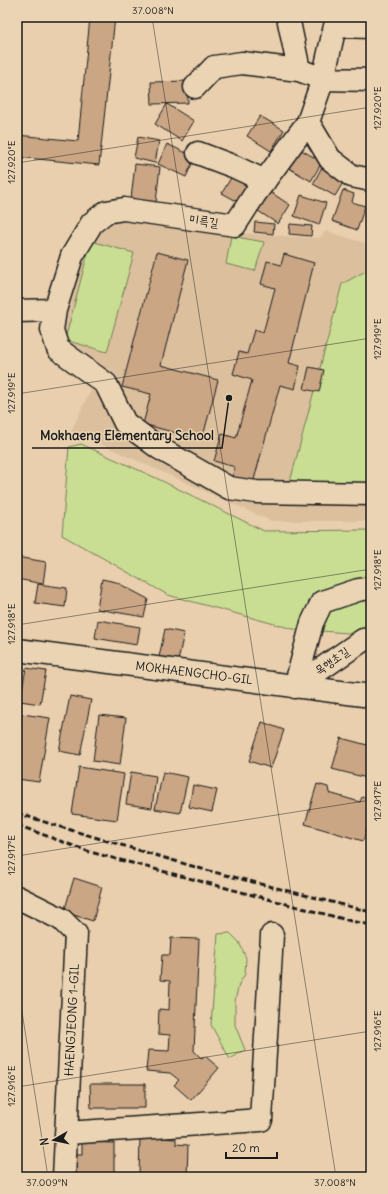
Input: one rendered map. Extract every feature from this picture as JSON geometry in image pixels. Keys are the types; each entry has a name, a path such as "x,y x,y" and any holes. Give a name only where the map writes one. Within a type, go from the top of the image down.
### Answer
{"street":[{"path":"288,17 299,70"},
{"name":"미륵길","path":"55,310 72,256 92,224 106,212 124,209 235,225 265,180 308,122 323,79 335,26 371,26"},
{"path":"195,87 214,67 242,63 299,70 323,79 371,80"},
{"path":"308,122 330,159 352,176 371,180"},
{"path":"198,153 265,180"},
{"path":"17,311 55,310 52,330 58,349 106,384 125,423 159,448 229,488 256,492 371,494"},
{"path":"295,687 312,623 322,602 358,590 371,588"},
{"name":"목행초길","path":"295,687 363,640 371,639"},
{"name":"MOKHAENGCHO-GIL","path":"17,650 371,696"},
{"name":"HAENGJEONG 1-GIL","path":"17,897 61,919 76,934 64,1177"},
{"path":"66,1133 261,1120 272,935"}],"shaded area":[{"path":"113,217 236,233 319,238 326,231 371,245 371,521 271,521 71,431 103,365 63,343 58,322 83,236"}],"green space":[{"path":"231,236 264,242 255,271 226,264"},
{"path":"91,241 134,253 107,352 65,340"},
{"path":"371,268 371,488 289,486 342,284"},
{"path":"81,444 156,478 264,531 371,530 371,630 349,633 293,629 168,595 62,535 69,447"},
{"path":"230,933 239,942 246,958 245,974 239,984 235,1001 235,1025 245,1050 230,1059 211,1025 218,934"}],"building":[{"path":"90,17 115,17 99,165 17,157 17,135 78,141"},
{"path":"187,81 188,103 152,104 151,82"},
{"path":"167,104 194,121 182,141 155,124"},
{"path":"260,116 284,130 271,151 247,136"},
{"path":"138,137 159,141 155,163 134,158"},
{"path":"167,144 195,157 186,177 158,164"},
{"path":"298,148 322,162 311,181 287,167"},
{"path":"135,164 160,167 156,202 131,199"},
{"path":"322,167 345,179 335,196 313,184"},
{"path":"235,171 255,183 242,204 222,193"},
{"path":"264,188 290,205 278,224 252,207"},
{"path":"343,190 354,194 352,202 365,206 357,230 332,221"},
{"path":"301,195 326,203 319,225 294,216"},
{"path":"255,222 274,224 273,234 254,232"},
{"path":"290,224 312,226 311,236 289,234"},
{"path":"157,252 188,260 161,365 218,380 202,440 143,424 151,394 122,387"},
{"path":"284,254 314,263 289,363 300,366 295,389 280,385 252,487 231,481 235,467 214,461 222,434 236,438 252,380 233,374 239,352 247,354 254,330 263,333 275,288 261,284 267,261 281,265"},
{"path":"309,367 324,370 319,392 304,389"},
{"path":"17,557 46,562 43,584 17,579"},
{"path":"102,579 116,582 148,599 144,617 97,609"},
{"path":"38,584 67,588 65,607 35,603"},
{"path":"98,620 140,627 137,645 95,638"},
{"path":"165,629 184,633 178,661 159,657"},
{"path":"26,668 46,671 40,704 20,701"},
{"path":"70,696 91,700 80,755 59,751"},
{"path":"22,714 50,718 39,782 17,779 17,748"},
{"path":"99,715 126,718 120,765 93,761"},
{"path":"262,722 284,730 271,768 249,761"},
{"path":"341,738 371,746 371,779 332,769"},
{"path":"79,767 124,774 117,820 72,814"},
{"path":"131,772 156,776 152,808 126,804"},
{"path":"163,772 188,777 180,813 155,809"},
{"path":"317,784 328,787 329,793 360,802 362,797 371,799 371,829 367,828 363,841 305,824"},
{"path":"193,785 217,790 212,812 189,807"},
{"path":"74,878 102,887 93,921 64,912"},
{"path":"171,938 199,939 194,1051 202,1059 205,1056 219,1068 191,1100 174,1085 179,1080 170,1073 146,1071 148,1050 169,1051 170,1035 158,1034 159,1009 169,1010 170,981 160,980 162,955 170,955"},
{"path":"90,1084 145,1084 145,1108 91,1108"},
{"path":"140,1137 176,1139 176,1144 188,1145 187,1177 139,1177"},
{"path":"82,1142 114,1143 114,1177 74,1177 75,1154 82,1154"}],"railway":[{"path":"17,813 202,869 371,912"},
{"path":"17,825 90,852 371,925"}],"place":[{"name":"Mokhaeng Elementary School","path":"229,398"}]}
